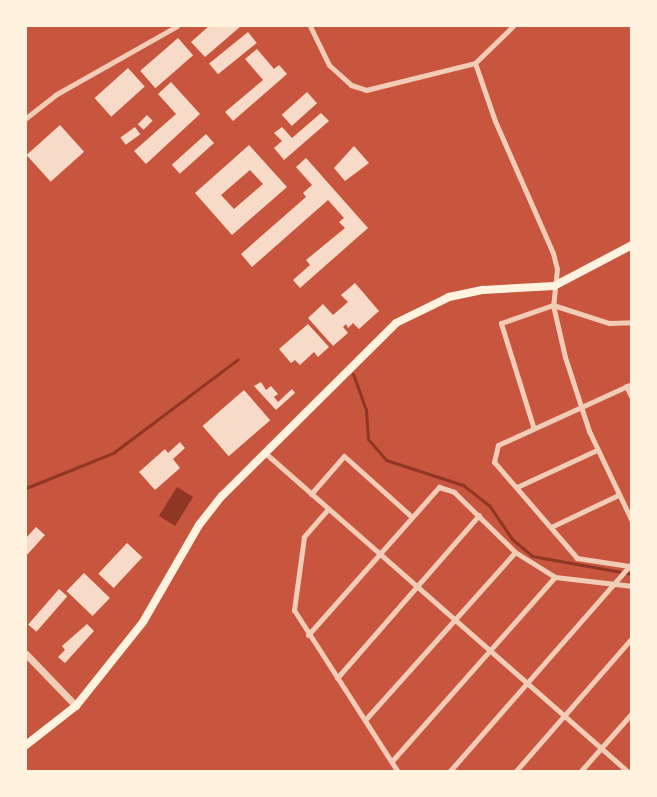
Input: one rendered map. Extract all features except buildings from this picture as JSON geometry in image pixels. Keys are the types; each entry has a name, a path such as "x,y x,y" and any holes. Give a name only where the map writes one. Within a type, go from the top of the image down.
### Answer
{"main road":[{"path":"26,745 76,706 143,622 200,525 264,452 378,339 420,308 449,297 483,290 554,286 632,245"}],"street":[{"path":"26,118 55,95 177,26"},
{"path":"310,26 329,65 351,85 366,90 475,63 513,26"},
{"path":"475,63 495,121 553,253 553,305 581,405 597,450 632,521"},
{"path":"532,426 501,323 553,305 609,323 632,322"},
{"path":"630,565 577,558 494,462 498,445 532,426 629,385 632,398"},
{"path":"517,487 597,450"},
{"path":"264,452 628,771"},
{"path":"311,494 344,456 412,517"},
{"path":"308,635 439,487 454,492 515,552 555,577 632,586"},
{"path":"551,527 618,495"},
{"path":"328,509 304,537 294,610 308,635 398,771"},
{"path":"337,678 479,515"},
{"path":"365,720 515,552"},
{"path":"448,771 630,565"},
{"path":"392,762 555,577"},
{"path":"515,771 632,638"},
{"path":"26,654 76,706"},
{"path":"580,771 632,713"}],"shaded area":[{"path":"177,487 193,497 175,526 159,516"}],"waterway":[{"path":"26,488 113,453 238,359"},
{"path":"353,374 366,410 368,439 386,460 463,485 489,505 512,539 532,556 632,574"}]}
